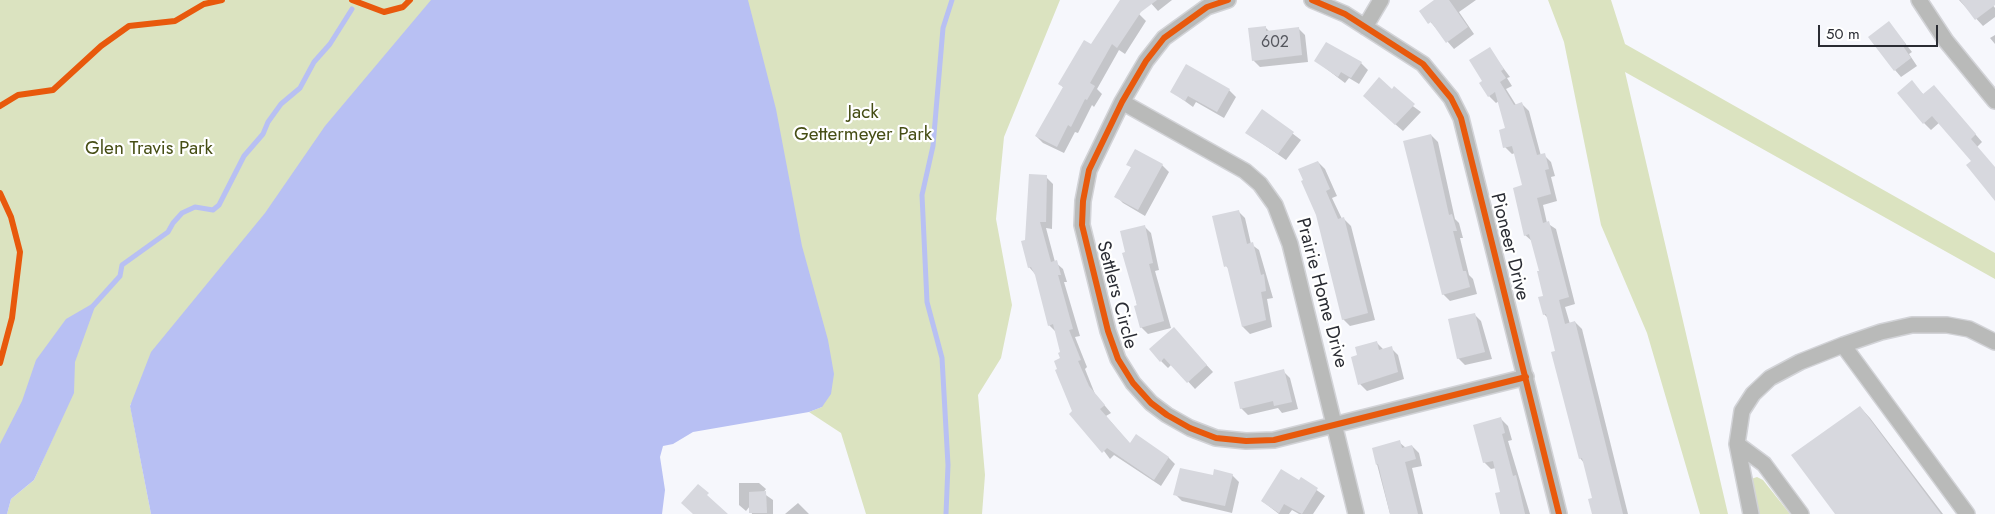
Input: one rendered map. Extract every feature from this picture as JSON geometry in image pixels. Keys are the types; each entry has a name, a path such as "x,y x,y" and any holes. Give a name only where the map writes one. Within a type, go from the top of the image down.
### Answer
{"street":[{"name":"Settlers Circle","path":"1228,0 1207,7 1164,38 1146,61 1122,102 1089,170 1083,201 1082,224 1108,332 1118,359 1133,383 1167,415 1190,428 1216,438 1246,442 1274,440 1526,377"},
{"path":"1312,0 1345,14 1365,27 1382,0"},
{"path":"1919,0 1946,41 1995,102"},
{"name":"Pioneer Drive","path":"1365,27 1423,64 1451,98 1461,118 1559,514"},
{"name":"Prairie Home Drive","path":"1122,102 1245,171 1260,184 1276,205 1290,244 1356,514"},
{"path":"1751,514 1737,444 1742,411 1753,394 1770,378 1800,362 1843,345 1881,332 1921,325 1947,325 1969,329 1995,342"},
{"path":"1843,345 1967,514"},
{"path":"1737,444 1764,464 1801,514"}],"green space":[{"name":"Glen Travis Park","path":"0,0 461,0 130,405 151,514 7,514 11,499 34,480 60,422 0,480"},
{"name":"Jack Gettermeyer Park","path":"708,0 1060,0 1004,137 996,219 1012,305 1001,358 978,395 985,475 982,514 866,514 841,433 809,412 822,407"},
{"path":"1548,0 1611,0 1625,44 1995,253 1995,279 1625,72 1728,514 1700,514 1647,333 1601,225 1564,42"},
{"path":"1757,477 1763,480 1790,514 1757,514 1751,479"}],"water":[{"path":"431,0 748,0 776,109 802,246 828,340 834,374 831,394 822,407 809,412 693,432 673,444 663,446 660,457 665,490 662,514 151,514 130,406 151,352 265,213 325,126"},
{"path":"97,301 75,362 74,393 34,480 11,499 7,514 0,514 0,444 22,401 36,360 66,319"}],"building":[{"path":"1120,0 1157,0 1141,12 1117,48 1112,44 1090,83 1095,86 1087,100 1085,99 1071,127 1068,125 1057,147 1035,136 1063,87 1058,84 1084,40 1091,44"},
{"path":"1434,0 1449,0 1468,27 1446,43 1431,22 1428,24 1419,11"},
{"path":"1960,0 1995,0 1995,5 1975,20"},
{"path":"1889,21 1906,44 1903,46 1911,58 1894,71 1868,37"},
{"path":"1266,26 1266,31 1299,27 1302,55 1252,61 1248,28"},
{"path":"1326,42 1362,62 1351,78 1341,72 1338,77 1314,61"},
{"path":"1490,47 1504,69 1501,71 1506,78 1500,82 1514,105 1522,102 1537,155 1545,153 1549,169 1545,170 1551,194 1537,198 1543,223 1549,221 1569,297 1559,300 1565,324 1575,321 1623,514 1592,514 1588,499 1592,498 1582,458 1579,459 1551,352 1555,351 1546,314 1543,315 1538,297 1543,296 1537,271 1539,271 1529,234 1524,236 1513,188 1522,185 1512,146 1503,148 1499,130 1505,128 1495,92 1488,97 1479,83 1482,81 1469,60"},
{"path":"1186,64 1230,89 1217,112 1188,96 1185,101 1170,92"},
{"path":"1379,77 1392,89 1394,86 1415,104 1395,125 1363,96"},
{"path":"1912,80 1923,94 1934,85 1976,134 1971,139 1995,167 1995,201 1966,165 1971,161 1932,116 1923,124 1897,93"},
{"path":"1262,109 1294,132 1278,154 1245,133"},
{"path":"1431,134 1449,215 1452,214 1457,231 1453,231 1463,271 1466,271 1470,287 1442,295 1403,141"},
{"path":"1135,149 1163,164 1138,210 1114,197 1131,167 1126,165"},
{"path":"1318,161 1330,189 1326,191 1338,219 1344,217 1368,313 1342,320 1316,215 1301,181 1303,180 1298,169"},
{"path":"1029,174 1047,175 1046,222 1040,222 1051,262 1057,260 1061,275 1058,275 1073,329 1069,330 1081,360 1078,361 1089,386 1105,405 1100,409 1130,443 1136,434 1169,457 1154,480 1107,448 1102,453 1069,414 1072,411 1055,370 1057,369 1054,361 1060,358 1058,353 1060,352 1053,324 1048,326 1035,275 1031,267 1028,268 1021,241 1025,240"},
{"path":"1239,210 1247,244 1253,242 1261,275 1264,274 1266,291 1261,292 1266,320 1242,327 1227,266 1224,267 1212,216"},
{"path":"1145,225 1153,263 1149,264 1164,321 1140,328 1134,306 1137,305 1122,253 1125,252 1120,231"},
{"path":"1475,313 1485,352 1457,359 1448,319"},
{"path":"1174,327 1207,365 1187,383 1164,358 1160,362 1149,349"},
{"path":"1377,341 1379,350 1392,346 1398,372 1358,385 1351,357 1357,355 1355,347"},
{"path":"1284,369 1292,402 1274,406 1273,401 1240,409 1234,382"},
{"path":"1860,406 1941,514 1835,514 1791,455"},
{"path":"1501,417 1505,433 1502,434 1513,476 1516,475 1525,514 1500,514 1495,493 1500,492 1493,461 1483,463 1473,425"},
{"path":"1400,440 1402,448 1412,445 1416,459 1405,462 1418,514 1390,514 1378,464 1376,465 1372,448"},
{"path":"1180,468 1213,475 1214,469 1233,474 1225,506 1173,495"},
{"path":"1281,469 1299,480 1301,477 1318,488 1302,514 1284,504 1279,513 1261,501"},
{"path":"698,484 728,514 693,514 681,503"},
{"path":"766,491 767,513 749,513 749,492"}],"waterway":[{"path":"946,514 948,465 942,358 927,302 922,195 933,146 943,28 952,0"},
{"path":"93,306 120,276 122,265 168,232 182,213 195,207 213,210 219,205 244,156 263,134 268,122 281,104 300,88 314,62 330,44 352,9"}],"cycle path":[{"path":"0,106 18,95 53,90 101,46 129,26 175,21 204,4 222,0"},
{"path":"352,0 384,12 403,7 410,0"},
{"path":"1228,0 1207,7 1164,38 1146,61 1122,102 1089,170 1083,201 1082,225 1108,331 1118,359 1133,383 1151,403 1190,428 1216,438 1246,441 1274,440 1526,377"},
{"path":"1312,0 1345,14 1423,64 1451,98 1461,118 1559,514"},
{"path":"0,193 11,217 20,252 12,318 0,363"}]}
